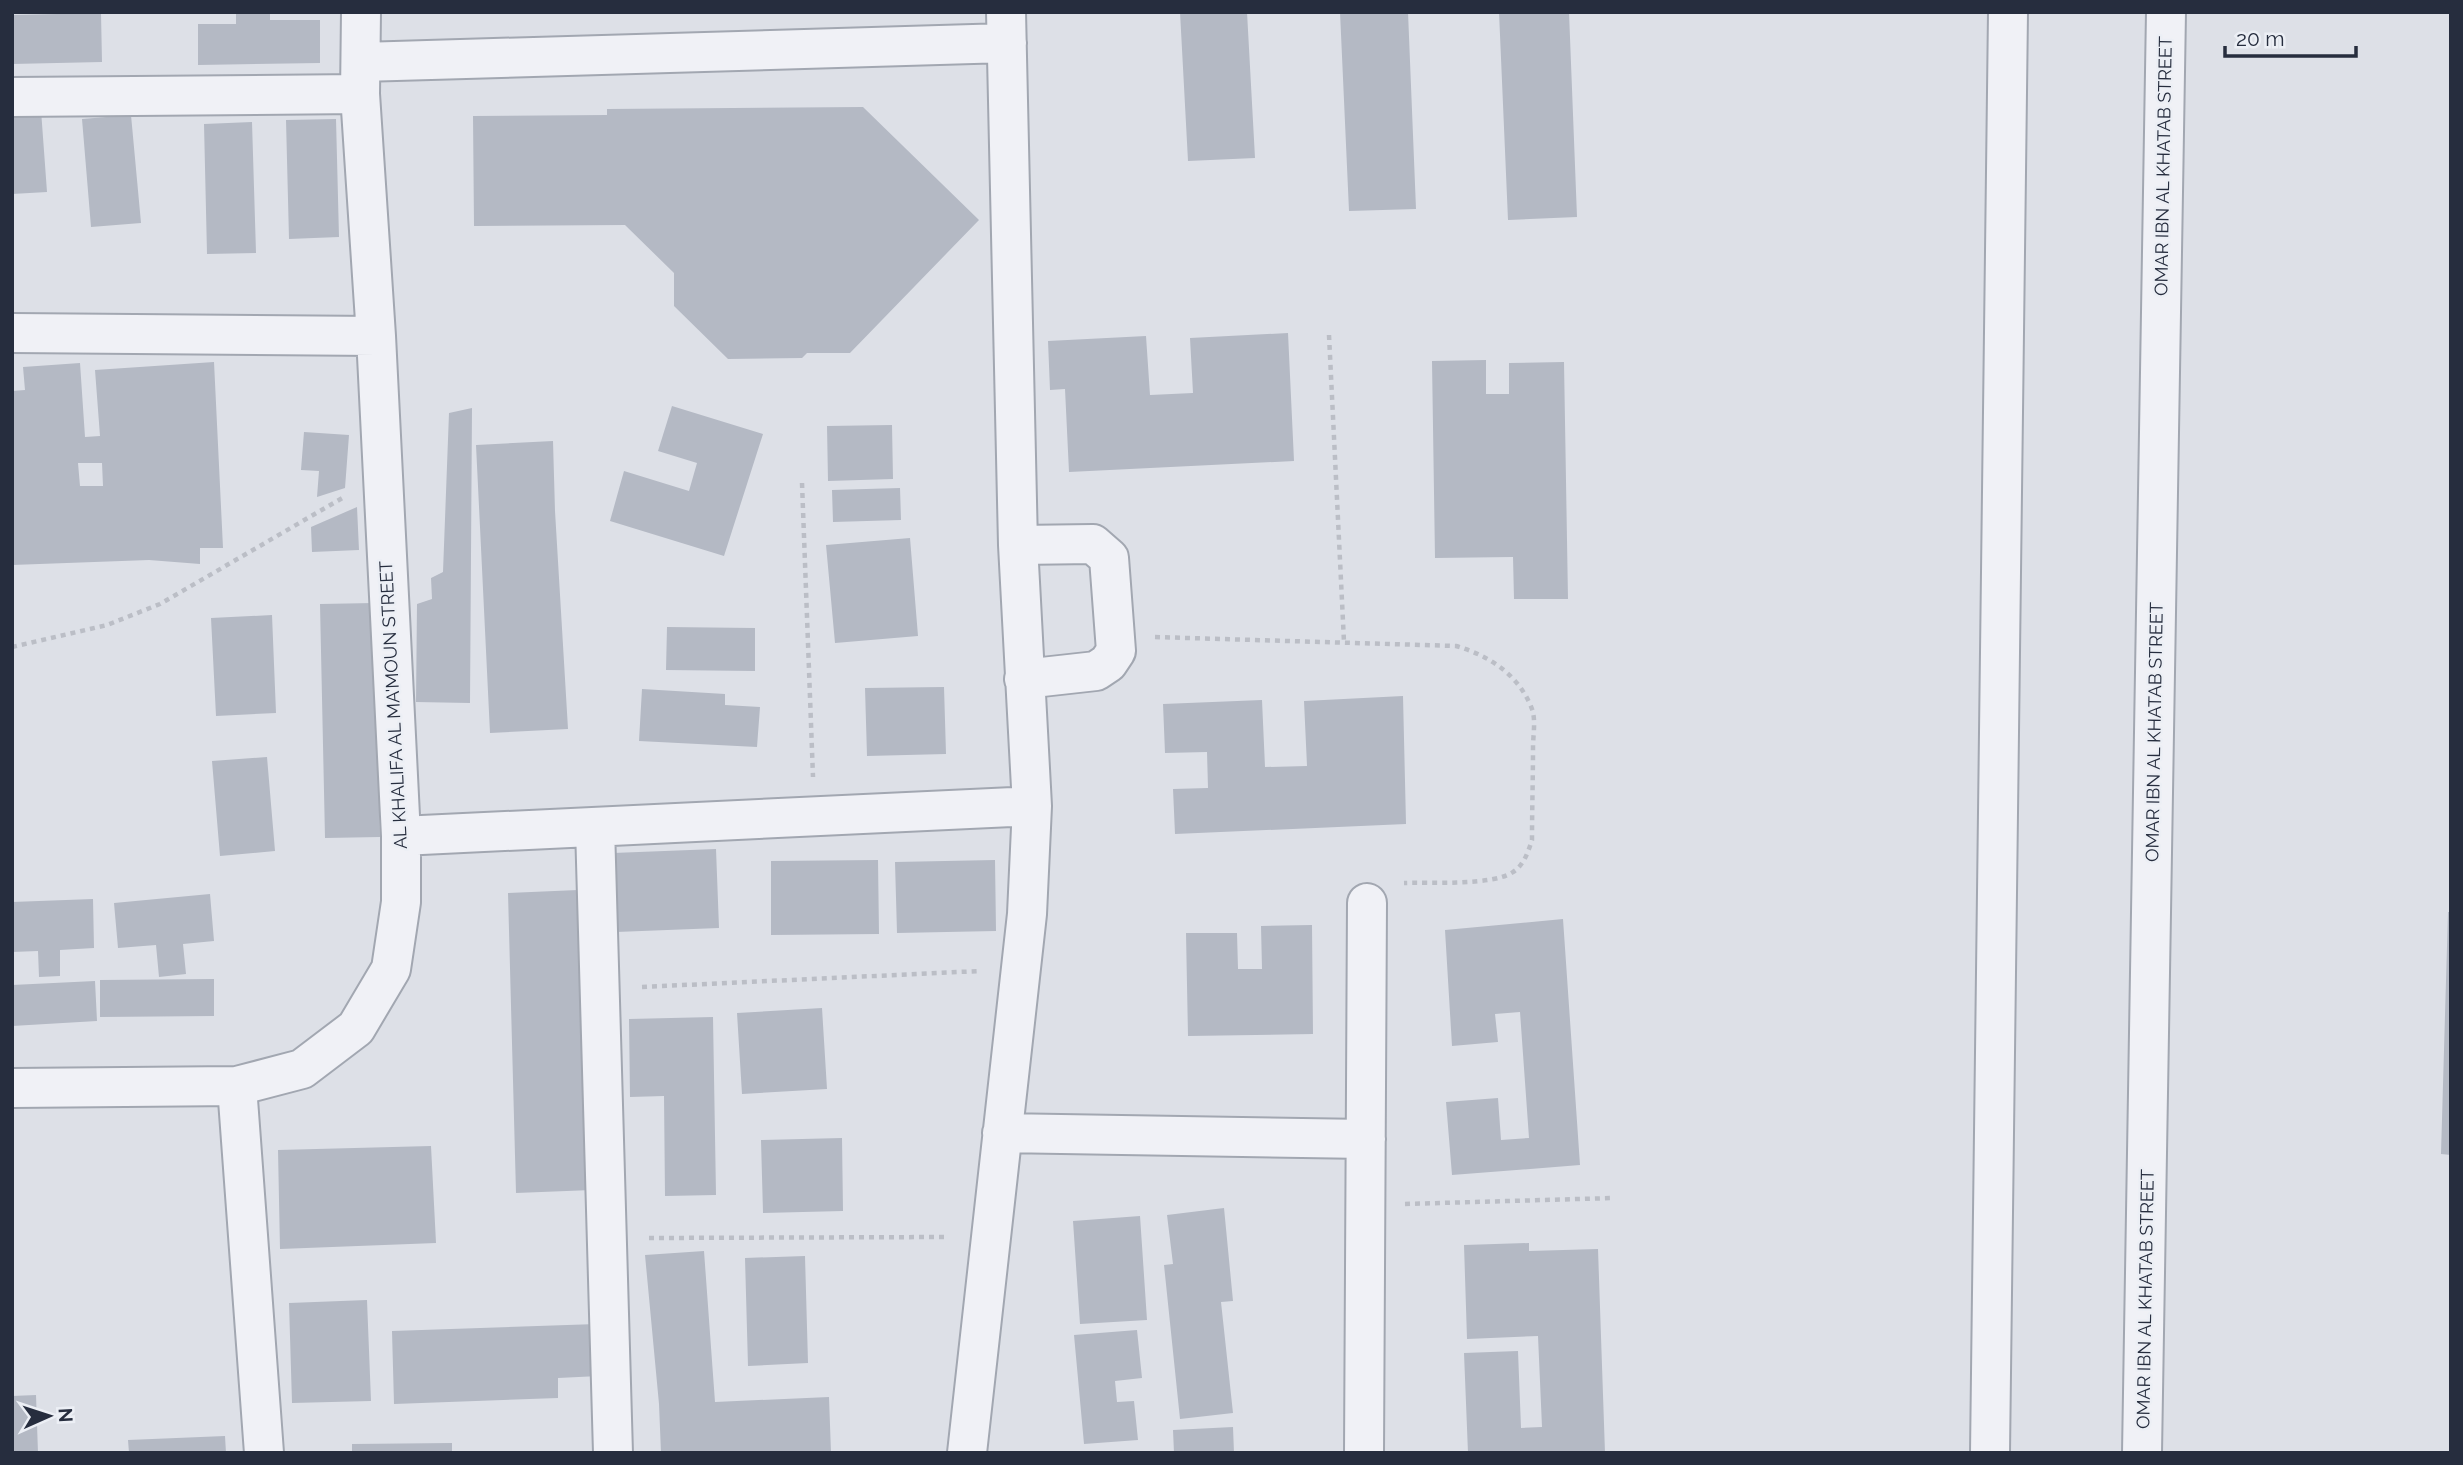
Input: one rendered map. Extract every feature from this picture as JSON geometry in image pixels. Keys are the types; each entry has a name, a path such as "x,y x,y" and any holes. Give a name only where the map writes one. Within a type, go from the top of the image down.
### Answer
{"street":[{"name":"AL KHALIFA AL MA'MOUN STREET","path":"12,1088 237,1086 302,1069 356,1028 391,969 401,902 401,836 361,78 361,12"},
{"path":"1990,1453 2008,12"},
{"name":"OMAR IBN AL KHATAB STREET","path":"2142,1453 2166,12"},
{"path":"12,97 361,78 1007,28 1018,545 1032,806 1021,969 967,1453"},
{"path":"12,333 376,336"},
{"path":"1018,545 1094,544 1109,558 1116,635 1116,651 1108,663 1096,671 1024,679"},
{"path":"401,836 1032,806"},
{"path":"594,827 613,1453"},
{"path":"1364,1453 1367,903"},
{"path":"237,1086 264,1453"},
{"path":"1002,1133 1366,1139"}],"path":[{"path":"1329,335 1344,642"},
{"path":"12,647 107,625 160,604 382,476"},
{"path":"802,482 815,816"},
{"path":"1116,635 1456,646 1495,662 1511,676 1524,693 1533,712 1532,840 1526,858 1513,872 1494,880 1381,884 1371,891 1367,903"},
{"path":"599,989 1021,969"},
{"path":"1365,1205 1612,1198"},
{"path":"607,1238 991,1237"}],"building":[{"path":"236,12 270,12 270,20 320,20 320,63 198,65 198,24 236,24"},
{"path":"1180,12 1247,12 1255,158 1188,161"},
{"path":"1340,12 1408,12 1416,209 1349,211"},
{"path":"1499,12 1569,12 1577,217 1508,220"},
{"path":"101,13 102,62 12,64 12,15"},
{"path":"863,107 979,220 850,353 807,353 802,358 728,359 674,306 674,273 625,225 474,226 473,116 607,115 607,109"},
{"path":"41,110 47,192 12,194 12,112"},
{"path":"131,115 141,223 91,227 82,119"},
{"path":"336,119 339,237 289,239 286,120"},
{"path":"252,122 256,253 207,254 204,124"},
{"path":"1288,333 1294,461 1069,472 1065,389 1050,390 1048,341 1146,336 1150,395 1193,393 1190,338"},
{"path":"1486,360 1486,394 1509,394 1509,363 1564,362 1568,599 1514,599 1513,557 1435,558 1432,361"},
{"path":"214,362 223,548 200,548 200,564 149,560 12,565 12,391 25,390 23,367 80,363 85,437 100,436 95,370","holes":["78,463 102,463 103,486 80,486"]},
{"path":"672,406 763,434 724,556 610,521 624,471 689,491 697,463 658,451"},
{"path":"472,408 470,703 416,702 417,604 432,599 431,578 443,572 449,413"},
{"path":"892,425 893,479 828,481 827,426"},
{"path":"304,432 349,435 345,488 317,497 319,471 301,470"},
{"path":"553,441 568,729 490,733 476,445"},
{"path":"900,488 901,520 833,522 832,490"},
{"path":"357,507 359,550 312,552 311,527"},
{"path":"910,538 918,636 835,643 826,545"},
{"path":"374,603 380,837 325,838 320,604"},
{"path":"272,615 276,713 216,716 211,618"},
{"path":"667,627 755,628 755,671 666,670"},
{"path":"944,687 946,754 867,756 865,688"},
{"path":"642,689 725,694 725,705 760,707 757,747 639,741"},
{"path":"1403,696 1406,824 1175,834 1173,789 1208,788 1207,752 1165,753 1163,704 1262,700 1265,767 1307,766 1304,701"},
{"path":"267,757 275,851 220,856 212,761"},
{"path":"716,849 719,928 616,932 613,853"},
{"path":"878,860 879,934 771,935 771,861"},
{"path":"995,860 996,931 897,933 895,862"},
{"path":"578,890 592,1190 516,1193 508,893"},
{"path":"210,894 214,941 183,944 186,974 159,977 156,945 118,948 114,903"},
{"path":"93,899 94,948 60,950 60,976 39,977 38,951 12,952 12,902"},
{"path":"2448,912 2451,912 2451,1155 2441,1154"},
{"path":"1563,919 1580,1165 1452,1175 1446,1102 1498,1098 1501,1140 1529,1138 1520,1012 1495,1014 1498,1042 1452,1046 1445,930"},
{"path":"1312,925 1313,1034 1188,1036 1186,933 1237,933 1238,969 1262,969 1261,926"},
{"path":"214,979 214,1016 100,1017 100,980"},
{"path":"95,981 97,1021 12,1026 12,985"},
{"path":"822,1008 827,1089 742,1094 737,1013"},
{"path":"713,1017 716,1195 665,1196 664,1096 630,1097 629,1019"},
{"path":"842,1138 843,1211 763,1213 761,1140"},
{"path":"431,1146 436,1243 280,1249 278,1150"},
{"path":"1224,1208 1233,1301 1221,1302 1233,1413 1180,1419 1164,1265 1173,1264 1167,1215"},
{"path":"1140,1216 1147,1320 1080,1324 1073,1221"},
{"path":"1529,1243 1529,1251 1598,1249 1605,1453 1468,1453 1464,1353 1518,1351 1521,1428 1542,1427 1538,1336 1467,1339 1464,1245"},
{"path":"704,1251 715,1402 829,1397 831,1453 661,1453 645,1255"},
{"path":"805,1256 808,1363 748,1366 745,1258"},
{"path":"367,1300 371,1401 292,1403 289,1303"},
{"path":"597,1324 599,1376 558,1378 558,1398 394,1404 392,1331"},
{"path":"1137,1330 1142,1378 1115,1381 1117,1402 1134,1401 1138,1440 1084,1444 1074,1335"},
{"path":"36,1395 38,1453 12,1453 12,1396"},
{"path":"1233,1427 1234,1453 1174,1453 1173,1430"},
{"path":"225,1436 226,1453 129,1453 128,1440"},
{"path":"452,1443 452,1453 352,1453 352,1444"}]}
